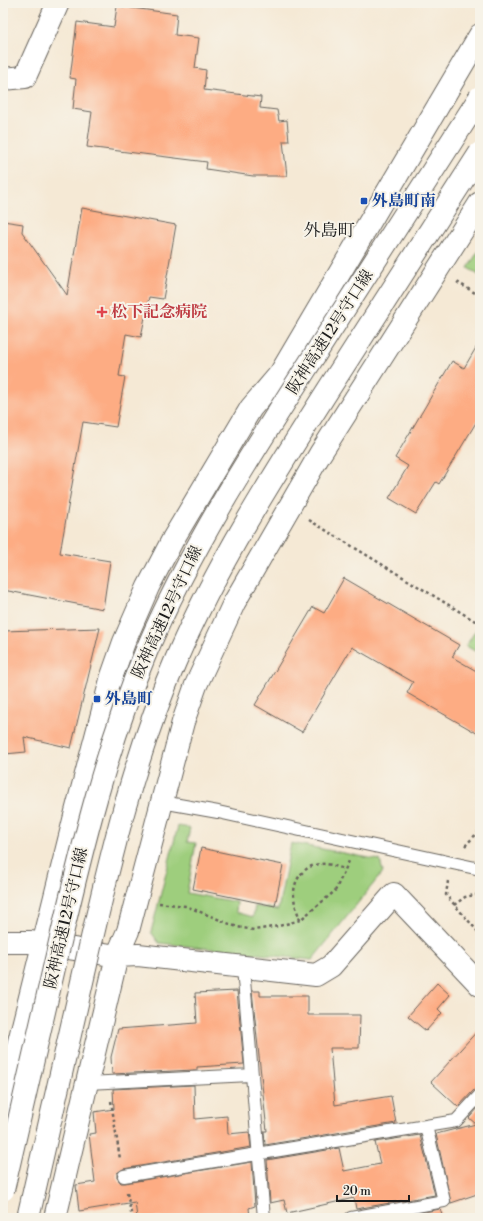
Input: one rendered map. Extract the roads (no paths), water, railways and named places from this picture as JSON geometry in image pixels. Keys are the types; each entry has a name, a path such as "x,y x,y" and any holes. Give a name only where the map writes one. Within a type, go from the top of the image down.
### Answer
{"main road":[{"path":"3,79 25,77 58,3"},
{"path":"3,1106 112,676 124,642 148,588 173,539 251,408 280,374 480,35"},
{"name":"阪神高速12号守口線","path":"3,1190 74,885 98,789 119,721 146,652 176,585 213,518 261,439 480,97"},
{"name":"阪神高速12号守口線","path":"28,1218 102,893 127,798 148,730 174,663 204,598 240,532 282,462 480,153"},
{"path":"55,1218 117,956 128,931 183,722 196,685 234,603 320,454 480,203"},
{"path":"3,942 31,942 117,956 138,956 316,975 331,966 394,894 480,985"}],"lane":[{"path":"162,802 480,869"},
{"path":"243,968 264,1218"},
{"path":"86,1083 252,1075"},
{"path":"124,1176 456,1121 480,1095"},
{"path":"351,1218 444,1201 426,1126"}],"place":[{"name":"外島町南","path":"364,201"},
{"name":"松下記念病院","path":"102,312"},
{"name":"外島町","path":"97,699"}],"district":[{"name":"外島町","path":"329,231"}]}
